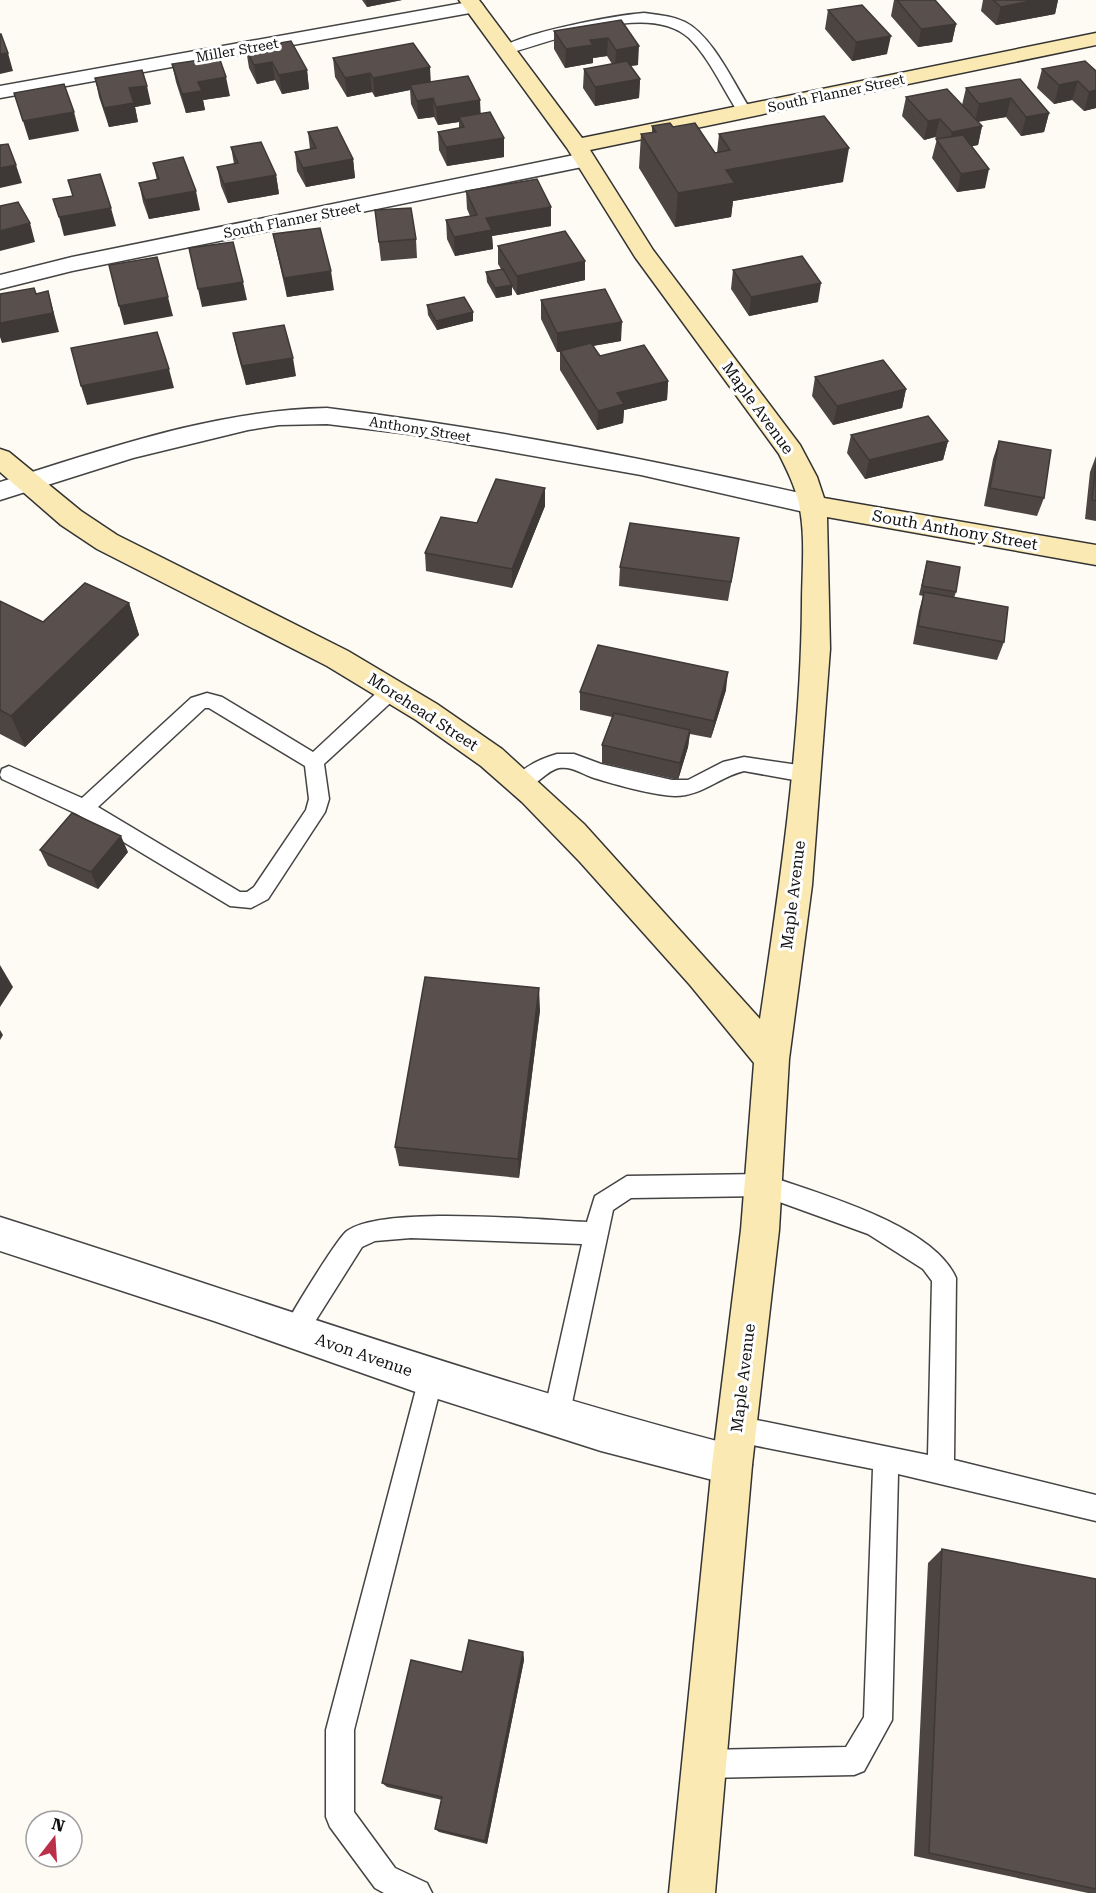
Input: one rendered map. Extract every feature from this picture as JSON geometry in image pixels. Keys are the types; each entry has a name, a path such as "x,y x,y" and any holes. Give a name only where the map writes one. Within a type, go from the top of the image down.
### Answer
{"main road":[{"name":"Maple Avenue","path":"471,4 580,153 643,252 791,451 804,477 813,505 816,539 816,649 796,885 772,1059 763,1185 692,1893"},
{"name":"South Flanner Street","path":"580,153 745,112 1096,39"},
{"name":"Morehead Street","path":"0,458 71,518 107,542 326,653 392,690 469,741 522,783 563,821 726,1001 772,1059"},
{"name":"South Anthony Street","path":"813,505 1096,555"}],"street":[{"name":"Miller Street","path":"0,92 471,4"},
{"name":"South Flanner Street","path":"0,282 72,264 580,153"},
{"name":"Anthony Street","path":"0,491 128,451 248,422 279,417 327,416 409,426 641,466 813,505"},
{"name":"Avon Avenue","path":"0,1234 431,1378 556,1417 735,1447"}],"lane":[{"path":"505,50 614,18 642,14 672,19 685,27 700,44 745,112"},
{"path":"314,762 392,690"},
{"path":"3,774 84,808 237,900 251,900 261,893 315,812 320,799 314,762 216,702 207,700 198,703 84,808"},
{"path":"522,783 538,769 557,761 574,762 597,771 672,788 691,788 730,767 744,764 805,774"},
{"path":"556,1417 603,1204 627,1187 763,1185 876,1226 931,1261 944,1278 941,1470"},
{"path":"295,1331 354,1239 374,1230 411,1227 596,1233"},
{"path":"417,1893 385,1878 340,1816 340,1730 431,1378"},
{"path":"735,1447 886,1459 1096,1508"},
{"path":"705,1764 854,1761 878,1720 886,1459"}],"building":[{"path":"897,0 935,0 956,24 921,29"},
{"path":"993,0 1035,0 1001,7"},
{"path":"862,5 891,36 856,42 828,10"},
{"path":"621,20 639,46 616,50 608,38 590,40 593,45 566,49 554,31"},
{"path":"1,34 8,53 0,54"},
{"path":"291,41 307,70 279,75 272,62 254,65 246,49"},
{"path":"413,43 430,67 373,78 370,73 345,78 333,58"},
{"path":"219,57 226,77 198,82 202,91 182,94 172,64"},
{"path":"627,61 640,79 595,87 584,69"},
{"path":"1085,61 1096,71 1096,90 1089,92 1078,81 1059,85 1042,69"},
{"path":"142,70 147,86 129,88 134,103 104,108 95,78"},
{"path":"468,76 480,100 436,107 433,98 417,101 410,85"},
{"path":"1020,79 1049,113 1026,117 1011,98 979,104 966,88"},
{"path":"64,84 74,112 23,121 14,93"},
{"path":"947,89 982,126 952,132 940,119 928,121 906,97"},
{"path":"490,112 504,138 446,147 438,132 464,127 459,117"},
{"path":"824,116 849,148 726,170 735,183 678,193 641,134 656,132 652,126 670,123 673,127 695,123 715,153 730,150 719,134"},
{"path":"337,127 353,159 303,168 295,152 316,148 308,132"},
{"path":"963,135 989,169 961,174 936,139"},
{"path":"261,142 276,175 224,184 217,167 238,163 231,147"},
{"path":"8,144 16,165 0,168 0,145"},
{"path":"183,157 196,191 145,200 139,183 159,179 153,163"},
{"path":"100,174 111,208 59,217 53,199 73,196 68,180"},
{"path":"537,179 551,207 486,218 492,230 454,237 446,220 477,215 466,191"},
{"path":"18,202 30,223 0,231 0,206"},
{"path":"411,208 416,239 379,242 375,210"},
{"path":"320,228 331,271 284,278 273,234"},
{"path":"565,231 585,261 517,276 498,246"},
{"path":"233,242 243,282 198,289 189,248"},
{"path":"802,256 821,283 751,297 733,270"},
{"path":"157,257 168,297 119,306 109,265"},
{"path":"503,269 512,285 495,288 486,272"},
{"path":"34,288 36,294 48,291 53,313 0,323 0,294"},
{"path":"605,289 622,322 557,333 541,300"},
{"path":"464,297 473,312 436,321 427,305"},
{"path":"284,325 293,358 242,366 233,333"},
{"path":"157,332 169,369 81,386 71,348"},
{"path":"591,343 600,356 644,345 668,381 617,393 624,404 598,411 560,351"},
{"path":"883,360 906,389 837,406 815,377"},
{"path":"928,416 948,441 869,460 851,435"},
{"path":"999,441 1051,450 1044,498 990,488"},
{"path":"1096,463 1096,501 1092,500"},
{"path":"496,479 545,488 512,569 425,553 441,517 477,523"},
{"path":"630,523 739,538 731,582 620,567"},
{"path":"927,561 960,567 956,592 922,586"},
{"path":"85,583 129,603 11,716 0,710 0,601 43,622"},
{"path":"924,592 1008,607 1004,642 918,626"},
{"path":"598,645 728,672 714,721 580,692"},
{"path":"614,713 690,730 680,763 602,745"},
{"path":"72,813 121,836 91,872 40,850"},
{"path":"425,977 539,988 518,1159 395,1147"},
{"path":"942,1549 1096,1579 1096,1889 929,1853"},
{"path":"469,1640 523,1652 485,1841 435,1829 442,1797 382,1783 411,1660 462,1672"}]}
